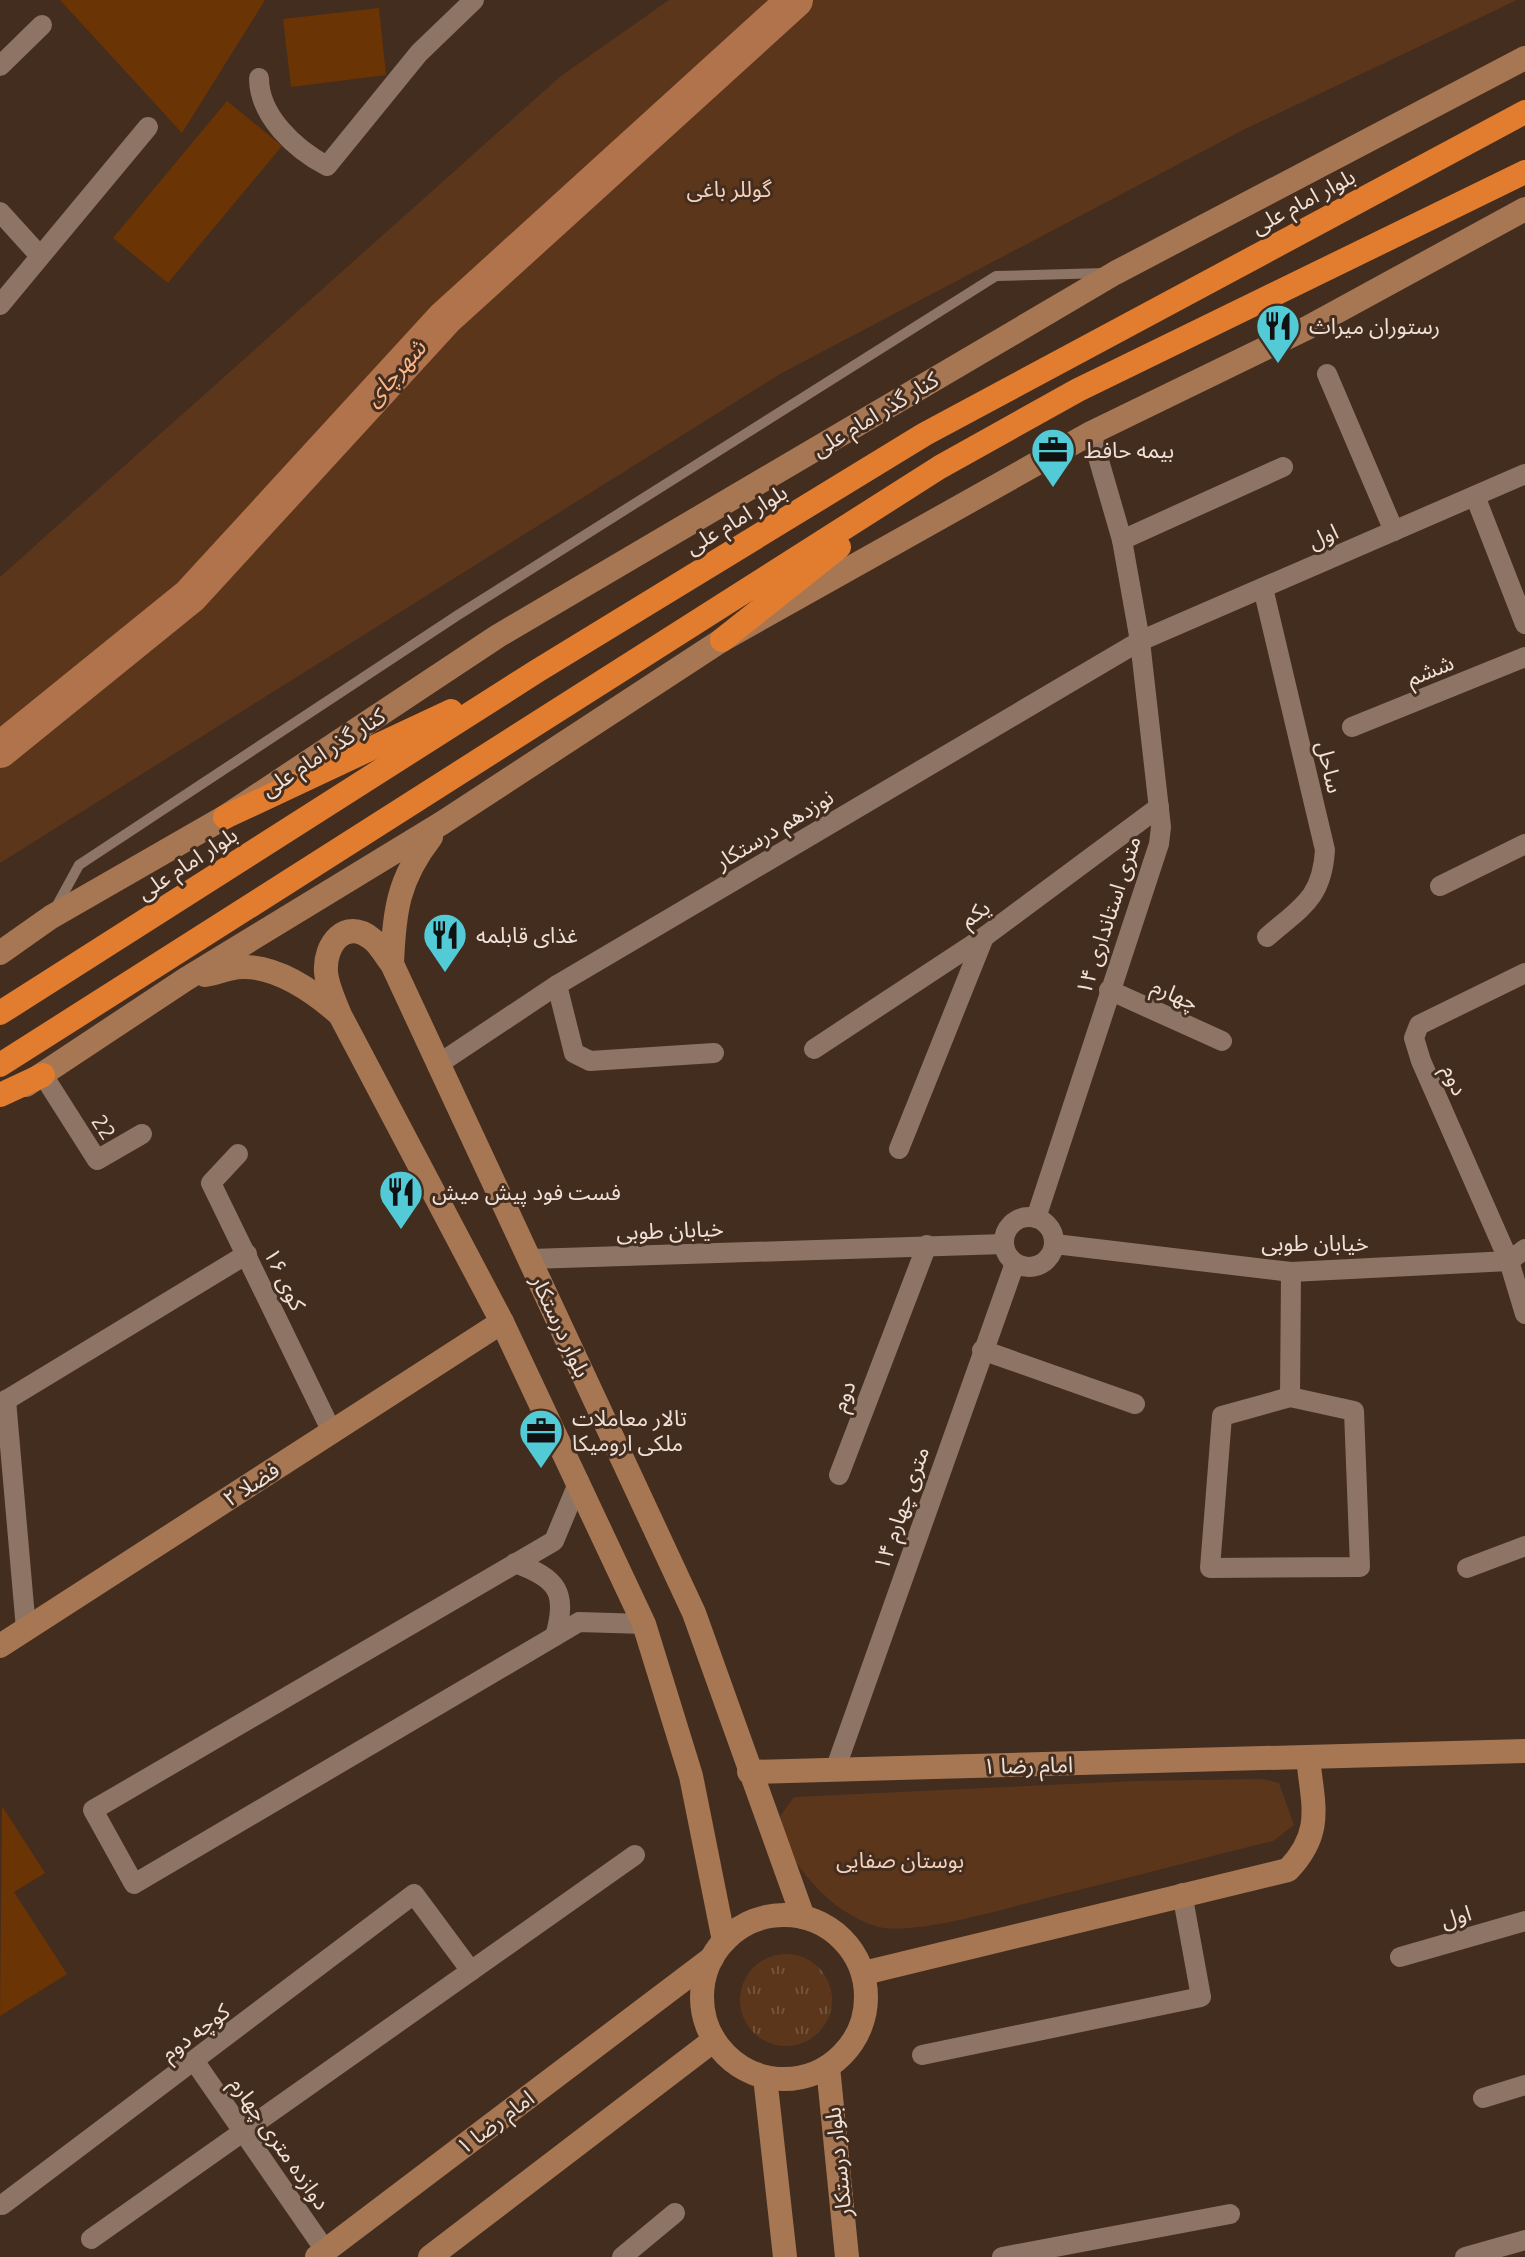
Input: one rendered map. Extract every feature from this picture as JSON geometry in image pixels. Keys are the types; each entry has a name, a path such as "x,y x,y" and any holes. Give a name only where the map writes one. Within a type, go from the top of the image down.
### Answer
{"highway":[{"name":"بلوار امام علی","path":"0,1013 537,671 925,434 1525,112"},
{"path":"0,1065 940,467 1078,390 1525,172"},
{"path":"722,640 940,467"},
{"path":"225,817 537,671"},
{"path":"0,1095 43,1075"}],"main road":[{"name":"کنار گذر امام علی","path":"0,953 51,917 225,817 498,636 1115,273 1525,58"},
{"path":"0,1101 186,979 442,823 722,640 1091,433 1307,328 1525,209"},
{"path":"392,964 394,915 410,864 442,823"},
{"path":"392,964 372,939 351,930 341,933 329,946 326,968 340,1015 502,1322 644,1624 691,1776 718,1950"},
{"name":"بلوار درستکار","path":"392,964 694,1613 803,1917"},
{"path":"186,979 243,967 268,971 313,992 340,1015"},
{"name":"فضلا ۲","path":"0,1646 502,1322"},
{"name":"امام رضا ۱","path":"749,1772 1525,1751"},
{"path":"864,1973 1182,1893 1288,1870 1306,1852 1315,1822 1308,1758"},
{"path":"803,1917 823,1924 841,1937 864,1973 865,2016 845,2053 828,2067 808,2076 765,2077 736,2063 714,2040 705,2021 702,1999 704,1978 718,1950 761,1918 803,1917"},
{"name":"امام رضا ۱","path":"321,2254 718,1950"},
{"path":"430,2257 714,2040"},
{"name":"بلوار درستکار","path":"828,2067 847,2257"},
{"path":"765,2077 785,2257"}],"street":[{"path":"259,78 259,94 276,123 304,154 327,166 419,53 474,0"},
{"path":"0,66 42,25"},
{"path":"0,305 148,127"},
{"path":"0,212 40,256"},
{"path":"1327,374 1394,531"},
{"name":"۱۴ متری استانداری","path":"1036,1218 1159,844 1159,807 1140,641 1122,540 1091,433"},
{"path":"1122,540 1283,467"},
{"name":"اول","path":"1140,641 1525,474"},
{"path":"1475,496 1525,624"},
{"name":"ساحل","path":"1263,588 1325,850 1323,880 1311,898 1267,937"},
{"name":"نوزدهم درستکار","path":"437,1065 557,985 1140,641"},
{"name":"ششم","path":"1352,727 1525,657"},
{"name":"یکم","path":"814,1049 984,937 1159,807"},
{"path":"1440,886 1525,844"},
{"path":"899,1149 984,937"},
{"name":"دوم","path":"1525,973 1419,1025 1414,1038 1421,1061 1517,1255 1525,1314"},
{"path":"557,985 574,1053 590,1061 714,1053"},
{"name":"چهارم","path":"1109,990 1222,1041"},
{"name":"22","path":"43,1075 97,1160 142,1134"},
{"name":"کوی ۱۶","path":"238,1154 211,1183 332,1432"},
{"path":"1024,1217 1036,1218 1053,1233 1055,1244 1051,1256 1041,1265 1028,1268 1015,1263 1004,1244 1013,1223 1024,1217"},
{"name":"خیابان طوبی","path":"530,1259 1004,1244"},
{"name":"خیابان طوبی","path":"1055,1244 1291,1272 1517,1255"},
{"name":"دوم","path":"839,1475 927,1245"},
{"path":"26,1629 3,1402 247,1254"},
{"name":"۱۴ متری چهارم","path":"835,1770 1015,1263"},
{"path":"1290,1397 1291,1272"},
{"path":"982,1350 1135,1404"},
{"path":"1290,1397 1354,1411 1360,1567 1210,1568 1222,1416 1290,1397"},
{"path":"579,1481 554,1541 93,1810 134,1884 579,1622 644,1624"},
{"path":"1467,1568 1525,1546"},
{"path":"515,1563 543,1573 557,1589 562,1612 555,1636"},
{"path":"91,2239 635,1855"},
{"path":"922,2055 1201,1997 1182,1893"},
{"name":"کوچه دوم","path":"2,2205 414,1894 471,1971"},
{"name":"اول","path":"1400,1957 1525,1921"},
{"name":"دوازده متری چهارم","path":"195,2062 321,2254"},
{"path":"1483,2098 1525,2085"},
{"path":"622,2257 650,2247 675,2213"},
{"path":"1002,2257 1230,2214"},
{"path":"1465,2257 1525,2240"}],"lane":[{"path":"51,917 79,865 458,615 996,276 1115,273"}],"green space":[{"name":"گوللر باغی","path":"669,0 1517,0 1245,129 780,374 0,863 0,577 561,76"},
{"name":"بوستان صفایی","path":"1263,1779 1279,1783 1294,1825 1273,1841 989,1913 913,1928 875,1926 844,1910 805,1875 777,1831 781,1815 794,1797 1136,1781"},
{"path":"786,1954 803,1958 818,1968 828,1983 832,2000 828,2017 818,2032 803,2042 786,2046 769,2042 754,2032 744,2017 740,2000 744,1983 754,1968 769,1958"}],"building":[{"path":"60,0 265,0 182,133"},
{"path":"379,8 386,75 291,87 283,19"},
{"path":"227,101 282,146 168,283 113,238"},
{"path":"2,1806 45,1873 14,1892 67,1974 0,2016"}],"waterway":[{"name":"شهرچای","path":"0,750 190,596 445,318 795,0"}],"place":[{"name":"رستوران میراث","path":"1278,365"},
{"name":"بیمه حافط","path":"1053,489"},
{"name":"غذای قابلمه","path":"445,974"},
{"name":"فست فود پیش میش","path":"401,1231"},
{"name":"تالار معاملات ملکی ارومیکا","path":"541,1470"}]}
